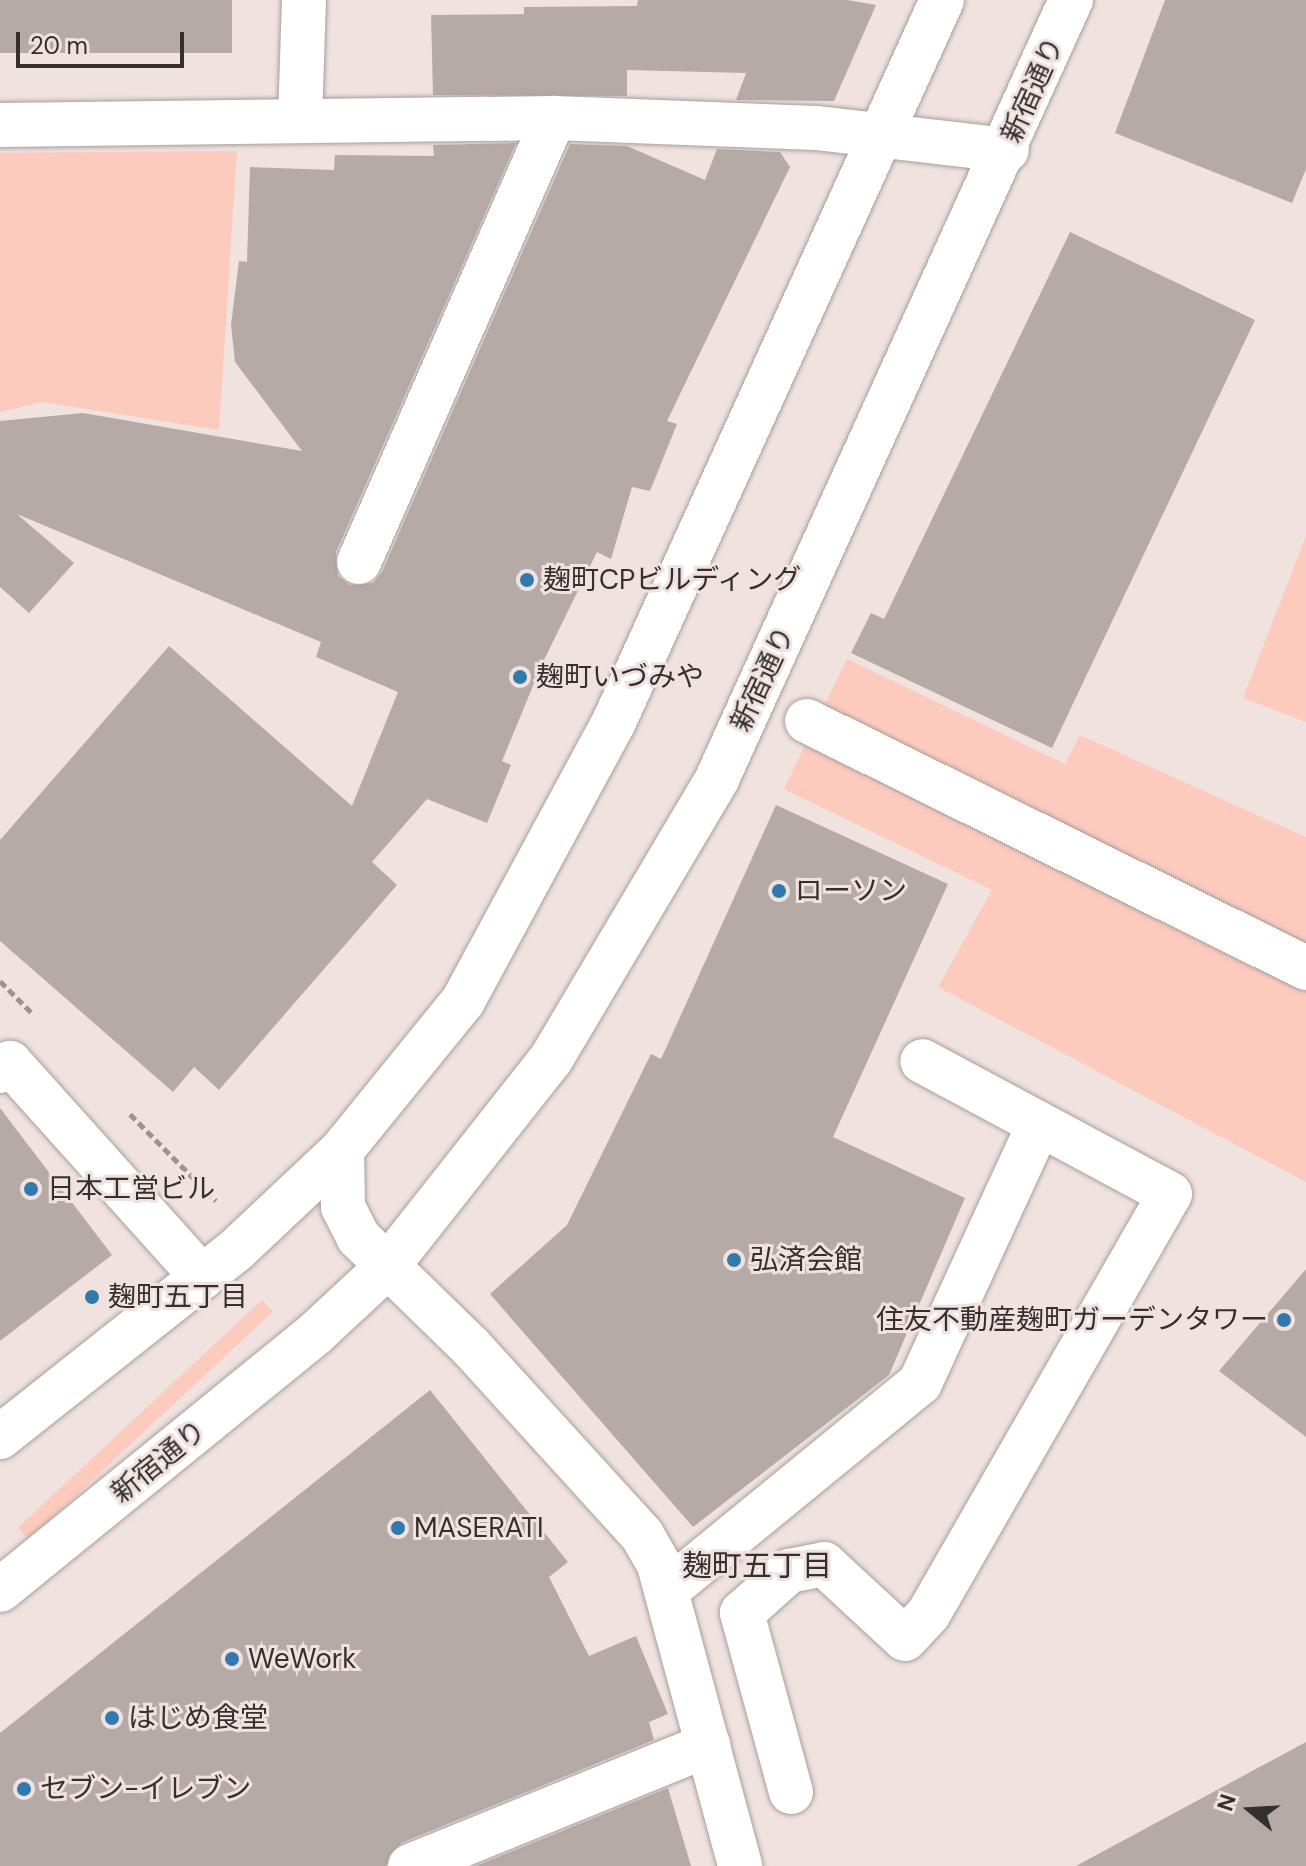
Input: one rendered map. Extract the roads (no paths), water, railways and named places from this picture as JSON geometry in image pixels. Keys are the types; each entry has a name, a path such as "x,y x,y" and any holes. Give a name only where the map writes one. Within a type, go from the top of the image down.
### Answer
{"main road":[{"path":"300,120 304,0"},
{"path":"0,1437 219,1264 342,1150 463,1001 540,870 883,138 942,0"},
{"name":"新宿通り","path":"0,1590 316,1333 386,1268 421,1229 551,1059 717,779 1007,150 1071,0"},
{"path":"359,562 554,118"},
{"path":"0,125 554,118 816,128 1007,150"},
{"path":"807,721 1306,968"},
{"path":"791,1792 742,1613 789,1571 824,1564 905,1639 929,1613 1170,1194 922,1061"},
{"path":"0,1071 10,1063 219,1264"},
{"path":"667,1590 920,1383 1039,1124"},
{"path":"342,1150 343,1207 386,1268 471,1347 642,1535 667,1590 740,1866"},
{"path":"410,1866 708,1745"}],"place":[{"name":"麹町CPビルディング","path":"527,580"},
{"name":"麹町いづみや","path":"520,677"},
{"name":"ローソン","path":"779,891"},
{"name":"日本工営ビル","path":"31,1189"},
{"name":"弘済会館","path":"734,1260"},
{"name":"麹町五丁目","path":"92,1297"},
{"name":"住友不動産麹町ガーデンタワー","path":"1284,1320"},
{"name":"MASERATI","path":"398,1528"},
{"name":"WeWork","path":"232,1659"},
{"name":"はじめ食堂","path":"112,1718"},
{"name":"セブン-イレブン","path":"24,1789"}],"district":[{"name":"麹町五丁目","path":"757,1566"}]}
